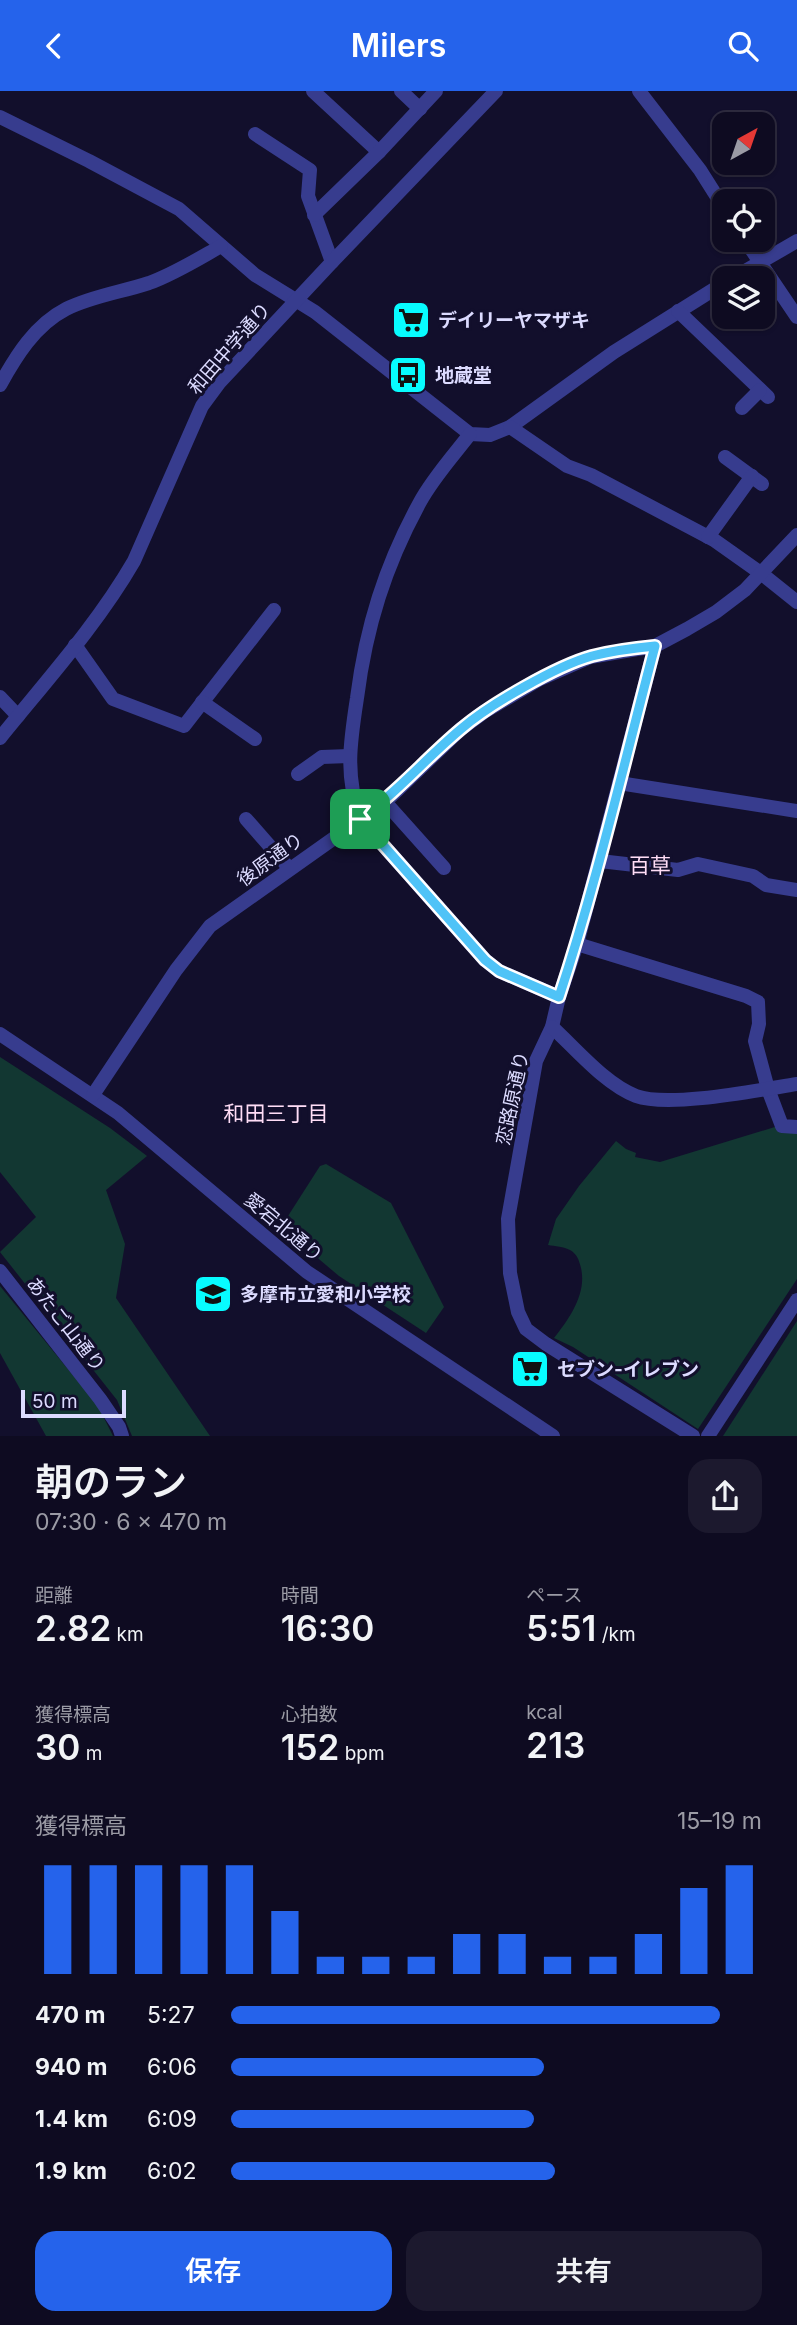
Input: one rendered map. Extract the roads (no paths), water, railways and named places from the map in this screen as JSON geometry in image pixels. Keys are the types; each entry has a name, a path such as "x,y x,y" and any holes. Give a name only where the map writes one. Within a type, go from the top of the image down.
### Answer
{"street":[{"path":"313,91 379,152"},
{"path":"401,91 420,109"},
{"path":"314,215 379,152 436,91"},
{"name":"和田中学通り","path":"0,738 75,645 122,581 134,561 202,406 219,383 496,91"},
{"path":"639,91 712,189"},
{"path":"0,117 179,209 256,275 315,312 470,434 490,435 510,427 614,352 712,290"},
{"path":"255,134 310,170 308,196 332,262"},
{"path":"752,266 797,240"},
{"path":"0,385 28,341 65,310 151,282 221,246"},
{"path":"753,252 797,317"},
{"path":"678,311 764,393 742,408"},
{"path":"510,427 567,466 591,475 708,537 762,573 797,602"},
{"path":"470,434 420,501 377,598 362,659 349,757 356,806 360,819 485,960 499,971 559,997"},
{"path":"708,537 757,480 725,457"},
{"name":"後原通り","path":"93,1095 176,970 210,926 384,802 461,729 495,705 540,679 590,657 655,646 716,612 745,590 797,535"},
{"path":"75,645 113,699 184,726 274,610"},
{"name":"恋路原通り","path":"655,646 577,944 552,1027 536,1061 508,1219 510,1273 518,1312 526,1329 693,1436"},
{"path":"0,697 18,716"},
{"path":"202,702 255,739"},
{"path":"298,774 322,757 349,757"},
{"path":"619,783 797,811"},
{"path":"384,802 444,868"},
{"path":"246,819 289,868"},
{"path":"600,861 678,870 698,865 753,876 766,885 797,890"},
{"path":"577,944 758,1002 759,1024 755,1041 768,1089 782,1126 797,1127"},
{"path":"552,1027 607,1078 636,1096 671,1101 797,1084"},
{"name":"愛宕北通り","path":"0,1034 93,1095 158,1144 307,1272 552,1436"},
{"name":"あたご山通り","path":"0,1271 100,1399 122,1436"},
{"path":"708,1436 797,1300"}],"place":[{"name":"デイリーヤマザキ","path":"411,320"},
{"name":"地蔵堂","path":"408,375"},
{"name":"多摩市立愛和小学校","path":"213,1294"},
{"name":"セブン-イレブン","path":"530,1369"}],"district":[{"name":"百草","path":"650,866"},
{"name":"和田三丁目","path":"276,1114"}]}
